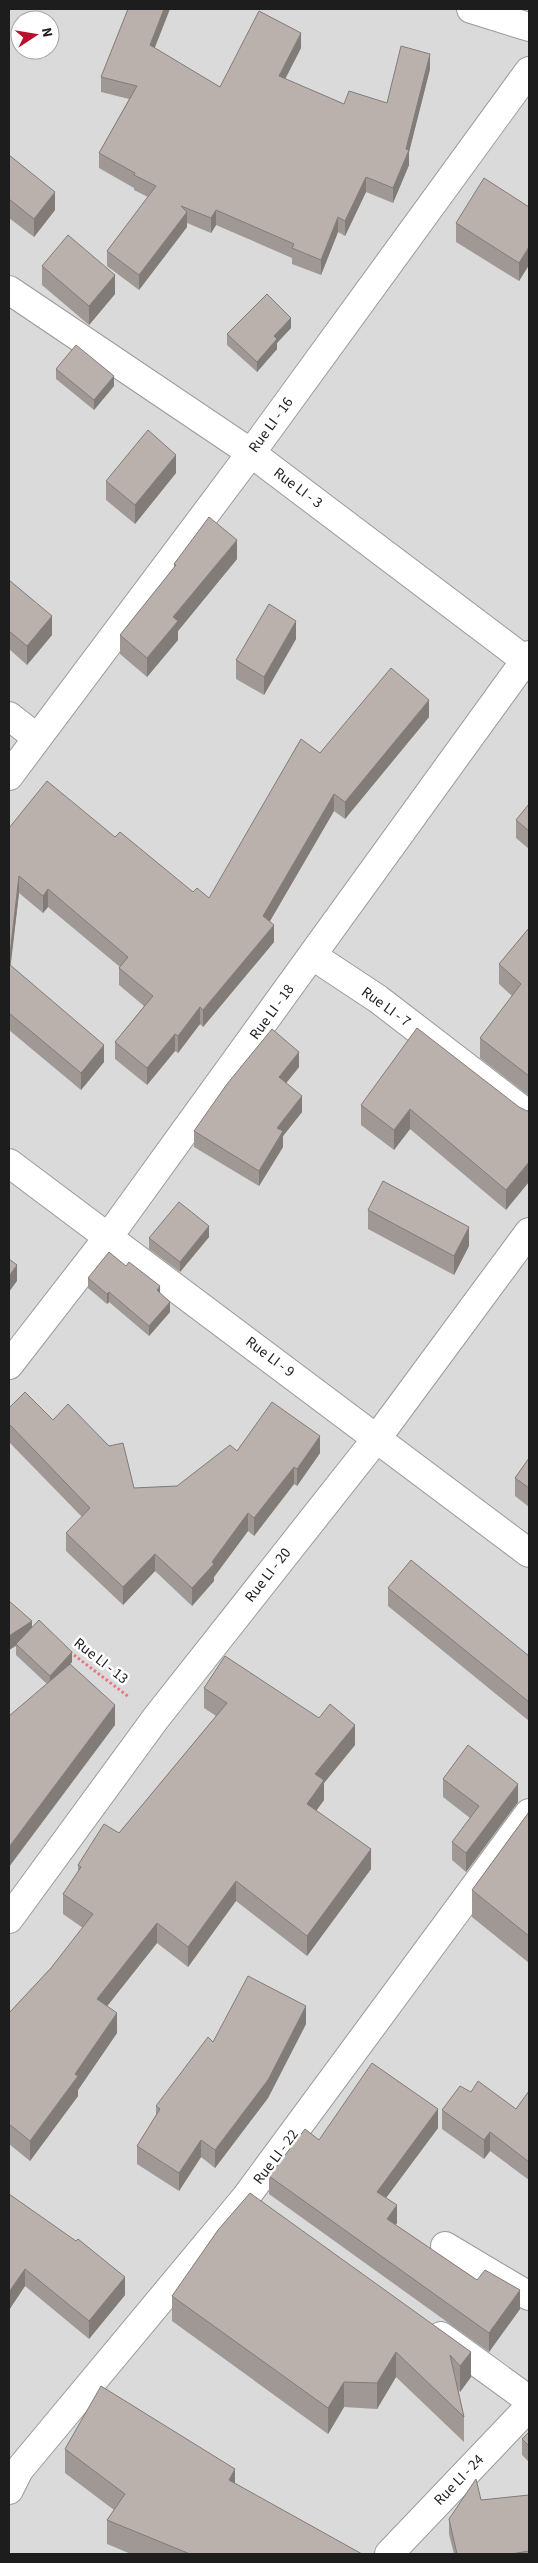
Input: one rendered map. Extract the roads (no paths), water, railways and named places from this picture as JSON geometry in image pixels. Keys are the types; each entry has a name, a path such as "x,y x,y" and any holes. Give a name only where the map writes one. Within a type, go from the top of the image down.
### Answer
{"street":[{"path":"471,9 529,27"},
{"name":"Rue LI - 16","path":"9,776 251,453 529,71"},
{"name":"Rue LI - 3","path":"9,290 251,453 528,659"},
{"name":"Rue LI - 18","path":"9,1365 109,1236 528,659"},
{"path":"9,716 38,738"},
{"name":"Rue LI - 7","path":"312,956 378,999 529,1115"},
{"name":"Rue LI - 9","path":"9,1163 109,1236 529,1553"},
{"name":"Rue LI - 20","path":"9,1919 156,1718 377,1438 529,1232"},
{"name":"Rue LI - 22","path":"12,2474 246,2197 529,1813"},
{"path":"246,2197 270,2214"},
{"path":"445,2246 529,2296"},
{"path":"424,2324 529,2400"},
{"name":"Rue LI - 24","path":"389,2554 529,2407"}]}
